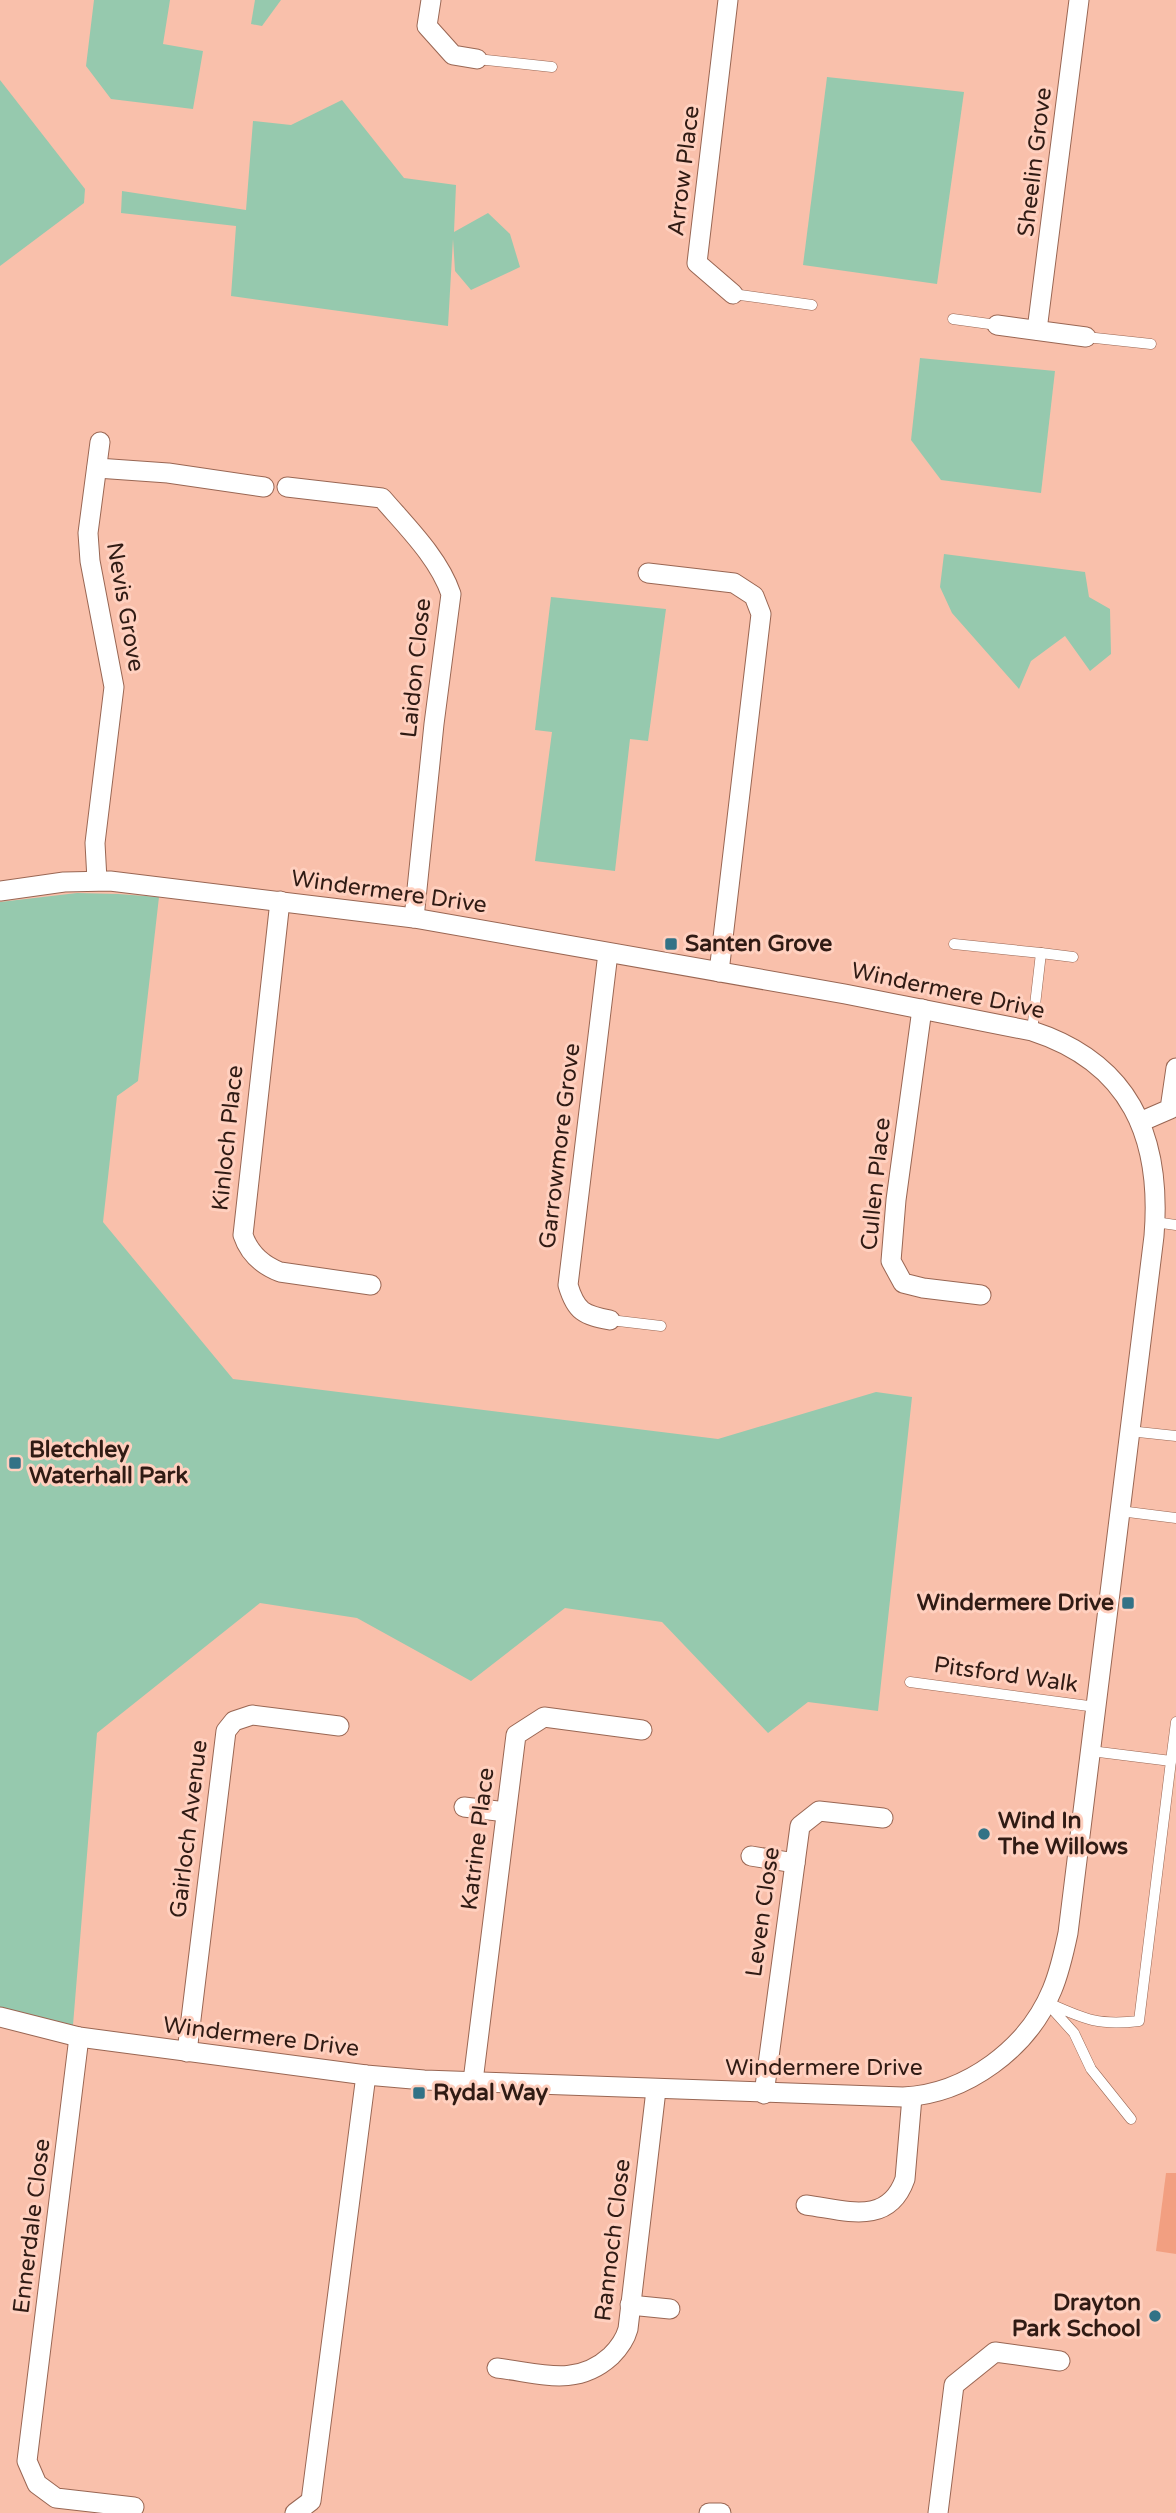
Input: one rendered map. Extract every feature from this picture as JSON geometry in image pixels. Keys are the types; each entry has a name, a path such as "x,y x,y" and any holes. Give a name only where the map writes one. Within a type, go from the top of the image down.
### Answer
{"street":[{"path":"430,0 428,26 453,55 477,59"},
{"name":"Arrow Place","path":"728,0 697,262 733,294"},
{"name":"Sheelin Grove","path":"1037,330 1079,0"},
{"path":"997,325 1086,337"},
{"name":"Nevis Grove","path":"97,880 95,844 114,679 90,561 88,533 100,442"},
{"path":"97,468 168,473 264,487"},
{"name":"Laidon Close","path":"287,487 382,498 446,579 451,594 434,724 414,918"},
{"path":"648,573 734,583 754,596 761,614 719,972"},
{"name":"Windermere Drive","path":"0,891 97,880 414,918 1032,1031 1061,1042 1093,1062 1118,1088 1140,1122 1154,1168 1155,1222 1068,1933 1059,1973 1046,2002 1027,2031 997,2062 952,2086 912,2097 656,2090 366,2075 79,2037 0,2017"},
{"name":"Kinloch Place","path":"280,901 243,1235 256,1257 276,1271 371,1285"},
{"name":"Garrowmore Grove","path":"608,953 568,1285 573,1303 587,1316 610,1320"},
{"name":"Cullen Place","path":"922,1009 896,1200 891,1261 903,1283 981,1295"},
{"path":"1140,1122 1170,1109 1176,1068"},
{"name":"Gairloch Avenue","path":"187,2052 226,1731 234,1721 252,1715 339,1726"},
{"name":"Katrine Place","path":"473,2081 516,1735 544,1717 642,1730"},
{"path":"464,1807 506,1812"},
{"name":"Leven Close","path":"764,2094 800,1826 819,1811 883,1818"},
{"path":"751,1856 794,1863"},
{"name":"Ennerdale Close","path":"79,2037 27,2461 37,2484 56,2498 134,2507"},
{"path":"295,2513 311,2501 366,2075"},
{"name":"Rannoch Close","path":"497,2368 578,2376 595,2369 623,2342 628,2329 656,2090"},
{"path":"806,2205 866,2212 880,2210 893,2201 901,2191 905,2179 912,2097"},
{"path":"630,2305 670,2309"},
{"path":"938,2513 954,2385 995,2352 1059,2361"},
{"path":"709,2513 721,2513"}],"lane":[{"path":"477,59 552,67"},
{"name":"Arrow Place","path":"733,294 812,305"},
{"path":"953,319 997,325"},
{"path":"1086,337 1151,344"},
{"path":"954,944 1073,957"},
{"path":"1032,1031 1041,953"},
{"path":"1155,1222 1176,1225"},
{"path":"610,1320 660,1326"},
{"path":"1129,1430 1176,1436"},
{"path":"1120,1511 1176,1518"},
{"name":"Pitsford Walk","path":"910,1682 1096,1707"},
{"path":"1046,2002 1091,2021 1110,2024 1139,2021 1176,1723"},
{"path":"1091,1751 1171,1761"},
{"path":"1046,2002 1073,2033 1091,2069 1131,2119"}],"green space":[{"path":"94,0 170,0 163,44 203,51 193,109 111,99 86,66"},
{"path":"255,0 281,0 262,26 251,24"},
{"path":"827,77 964,92 937,284 803,265"},
{"path":"0,80 85,189 84,203 0,266"},
{"path":"342,100 404,178 456,185 454,232 488,213 510,234 520,267 471,290 455,271 453,239 448,326 231,296 236,226 121,213 122,191 246,210 253,121 291,125"},
{"path":"920,358 1055,371 1041,493 941,480 911,440"},
{"path":"944,554 1085,572 1089,597 1110,609 1111,654 1090,671 1065,636 1031,661 1019,689 952,613 940,587"},
{"path":"551,597 666,609 648,741 630,739 615,871 535,861 552,732 535,730"},
{"path":"77,893 159,897 138,1081 117,1096 103,1222 233,1379 718,1439 876,1392 912,1397 878,1711 808,1702 768,1733 662,1622 565,1608 471,1681 357,1618 260,1603 97,1733 73,2025 0,2007 0,902"}],"building":[{"path":"1166,2173 1176,2173 1176,2254 1156,2251"}],"place":[{"name":"Santen Grove","path":"671,944"},
{"name":"Bletchley Waterhall Park","path":"15,1463"},
{"name":"Windermere Drive","path":"1128,1603"},
{"name":"Wind In The Willows","path":"984,1834"},
{"name":"Rydal Way","path":"419,2093"},
{"name":"Drayton Park School","path":"1155,2316"}]}
